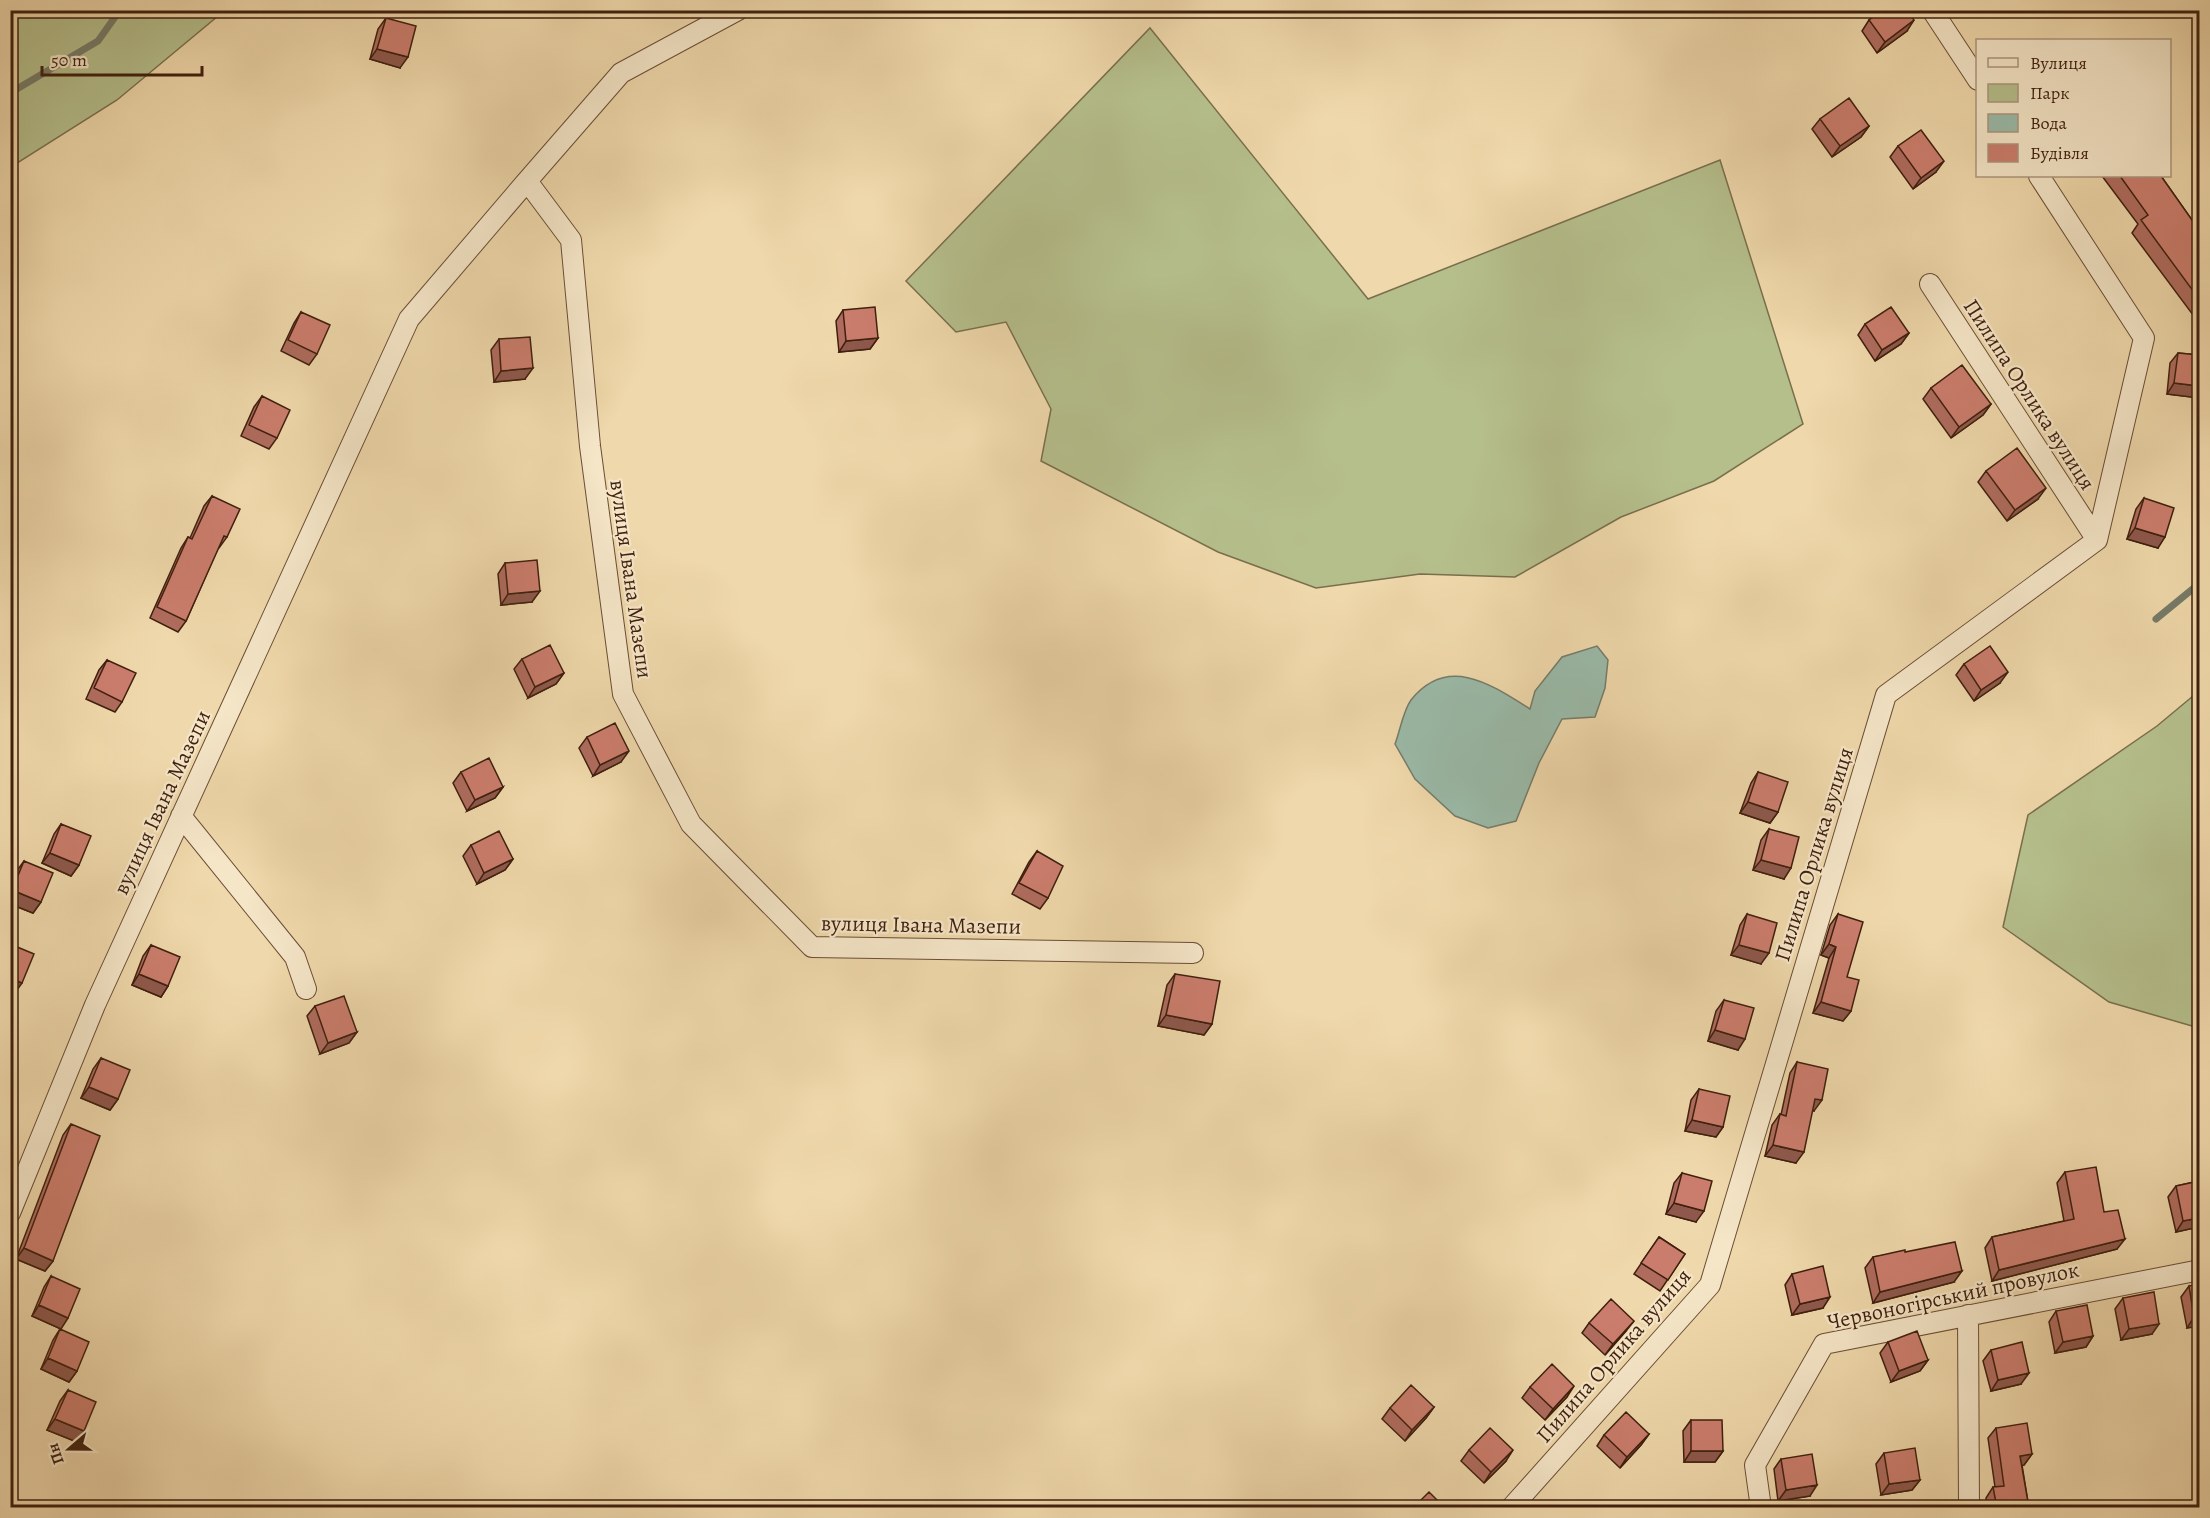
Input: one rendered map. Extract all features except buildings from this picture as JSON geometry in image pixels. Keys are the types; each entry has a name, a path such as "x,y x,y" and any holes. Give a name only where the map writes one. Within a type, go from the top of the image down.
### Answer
{"street":[{"name":"вулиця Івана Мазепи","path":"10,1213 94,1005 409,319 621,73 738,10"},
{"path":"1932,10 1976,78"},
{"path":"2040,177 2144,338 2097,540"},
{"name":"вулиця Івана Мазепи","path":"528,181 572,240 590,446 623,694 691,824 812,947 1193,953"},
{"name":"Пилипа Орлика вулиця","path":"1511,1508 1710,1285 1886,695 2097,540 1930,284"},
{"path":"181,816 295,957 306,989"},
{"name":"Червоногірський провулок","path":"1761,1508 1755,1465 1824,1344 2199,1270"},
{"path":"1968,1315 1969,1508"}],"green space":[{"path":"11,10 224,11 117,100 11,167"},
{"path":"1150,28 1368,299 1720,160 1803,424 1714,481 1621,517 1515,577 1420,574 1316,588 1218,552 1041,461 1051,409 1006,322 956,332 906,281"},
{"path":"2199,691 2199,1028 2109,1002 2003,927 2028,815 2157,726"}],"water":[{"path":"1597,646 1608,660 1605,688 1595,717 1562,719 1539,763 1516,821 1488,828 1455,816 1415,779 1395,744 1408,705 1425,686 1440,679 1455,676 1470,678 1501,691 1530,709 1535,691 1562,657"}],"waterway":[{"path":"10,93 98,41 120,10"},
{"path":"2156,619 2200,583"}]}
